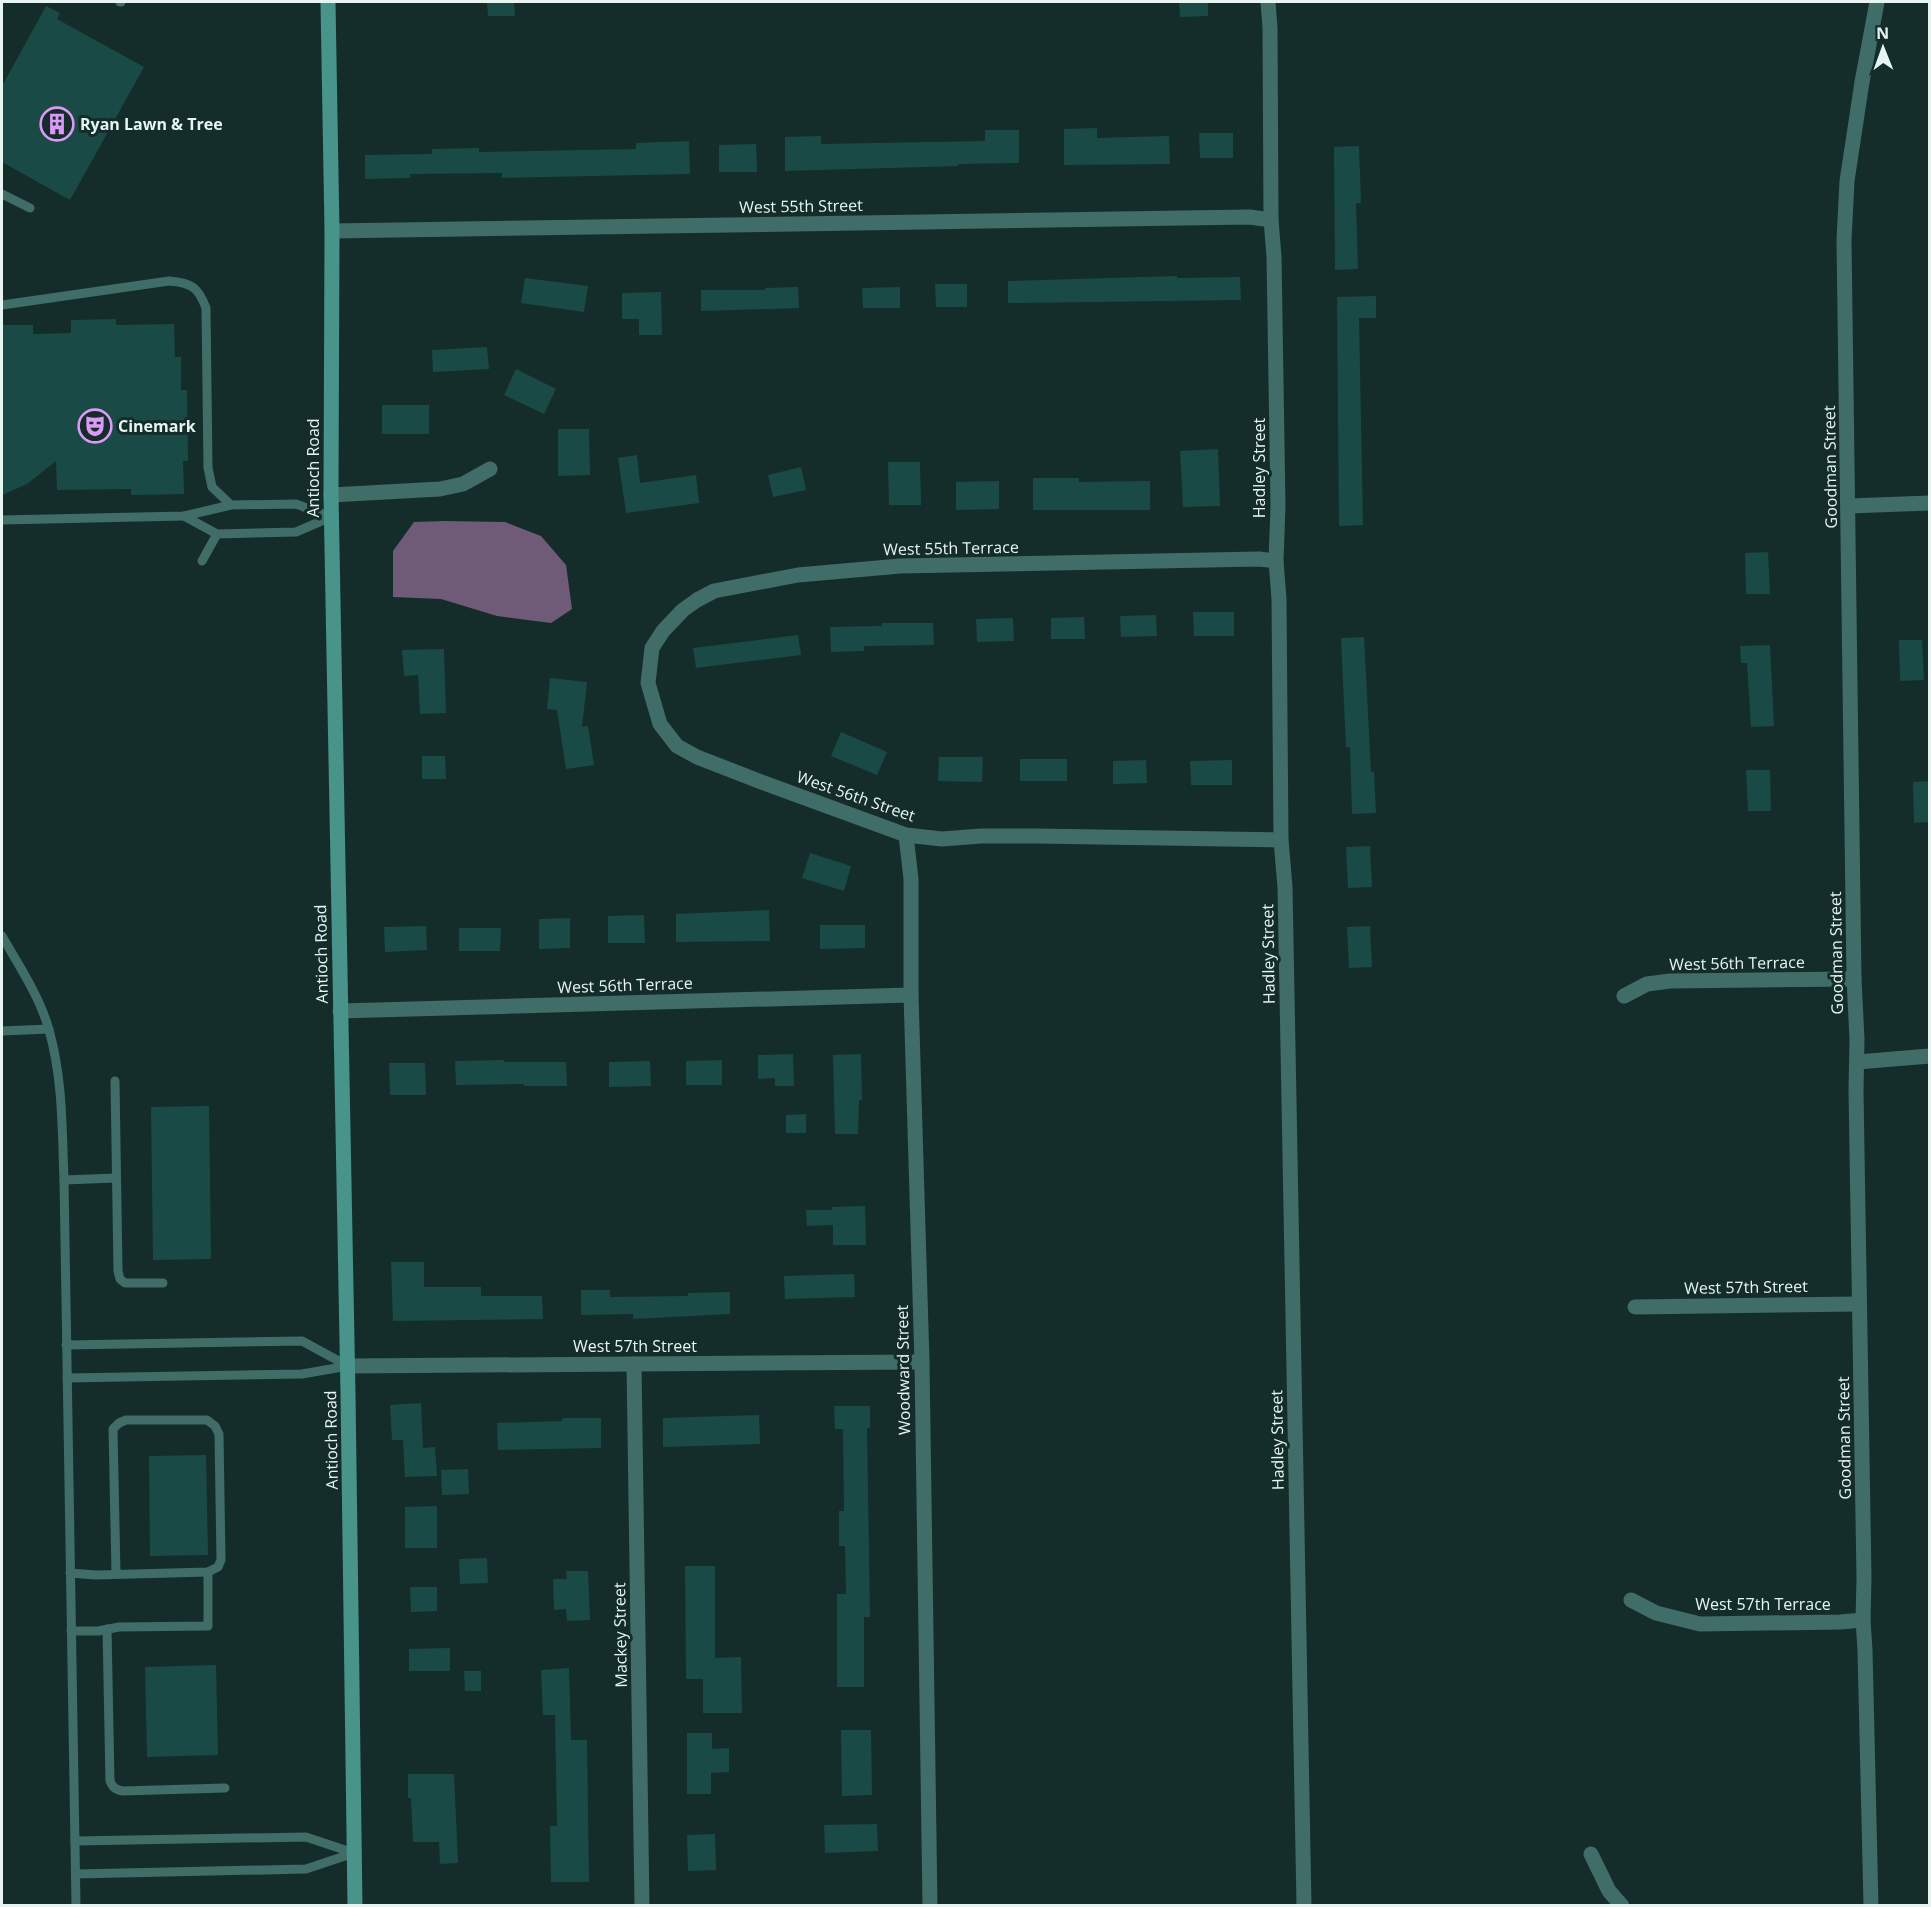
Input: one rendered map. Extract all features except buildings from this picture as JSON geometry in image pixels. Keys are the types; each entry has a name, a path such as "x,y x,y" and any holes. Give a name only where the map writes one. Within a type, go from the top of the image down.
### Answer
{"main road":[{"name":"Antioch Road","path":"328,2 332,231 331,517 348,1366 355,1905"}],"street":[{"name":"Hadley Street","path":"1268,2 1278,474 1276,561 1279,599 1281,840 1285,887 1304,1905"},
{"name":"Goodman Street","path":"1871,1905 1863,1620 1849,506 1844,311 1847,181 1877,2"},
{"name":"West 55th Street","path":"332,231 1250,217 1271,219"},
{"path":"331,495 440,489 463,484 490,469"},
{"path":"1849,506 1929,503"},
{"name":"West 55th Terrace","path":"652,648 663,631 683,610 714,591 798,575 900,566 1247,559 1276,561"},
{"name":"West 56th Street","path":"652,648 648,683 653,704 660,724 677,746 697,757 735,772 906,835 942,839 1035,836 1281,840"},
{"name":"Woodward Street","path":"906,835 911,879 911,994 922,1362 930,1905"},
{"name":"West 56th Terrace","path":"1624,996 1647,984 1670,981 1854,979"},
{"name":"West 56th Terrace","path":"340,1011 911,994"},
{"path":"1857,1062 1929,1056"},
{"name":"West 57th Street","path":"1635,1307 1858,1304"},
{"name":"West 57th Street","path":"348,1366 922,1362"},
{"name":"Mackey Street","path":"634,1364 642,1905"},
{"name":"West 57th Terrace","path":"1631,1600 1656,1613 1700,1624 1863,1620"},
{"path":"1591,1854 1608,1891 1622,1905"}],"lane":[{"path":"2,194 30,208"},
{"path":"2,305 169,280 184,282 199,291 206,308 208,468 212,487 231,505"},
{"path":"2,520 184,516 231,505 296,504 331,517"},
{"path":"184,516 217,534 297,532 331,517"},
{"path":"202,561 217,534"},
{"path":"2,936 27,979 49,1029 61,1086 76,1905"},
{"path":"2,1031 49,1029"},
{"path":"115,1082 118,1271 125,1283 163,1283"},
{"path":"64,1180 116,1178"},
{"path":"66,1345 302,1341 348,1366"},
{"path":"67,1378 302,1374 348,1366"},
{"path":"70,1573 116,1574 208,1572 218,1567 221,1560 219,1434 215,1426 207,1420 126,1420 118,1423 113,1429 116,1574"},
{"path":"71,1631 119,1627 208,1626 208,1572"},
{"path":"107,1629 111,1785 122,1791 225,1788"},
{"path":"75,1841 306,1837 354,1853"},
{"path":"76,1874 306,1869 354,1853"}],"shaded area":[{"path":"414,522 505,522 541,536 566,565 572,609 551,623 497,616 441,599 393,597 393,551"}],"place":[{"name":"Ryan Lawn & Tree","path":"57,124"},
{"name":"Cinemark","path":"95,426"}]}
